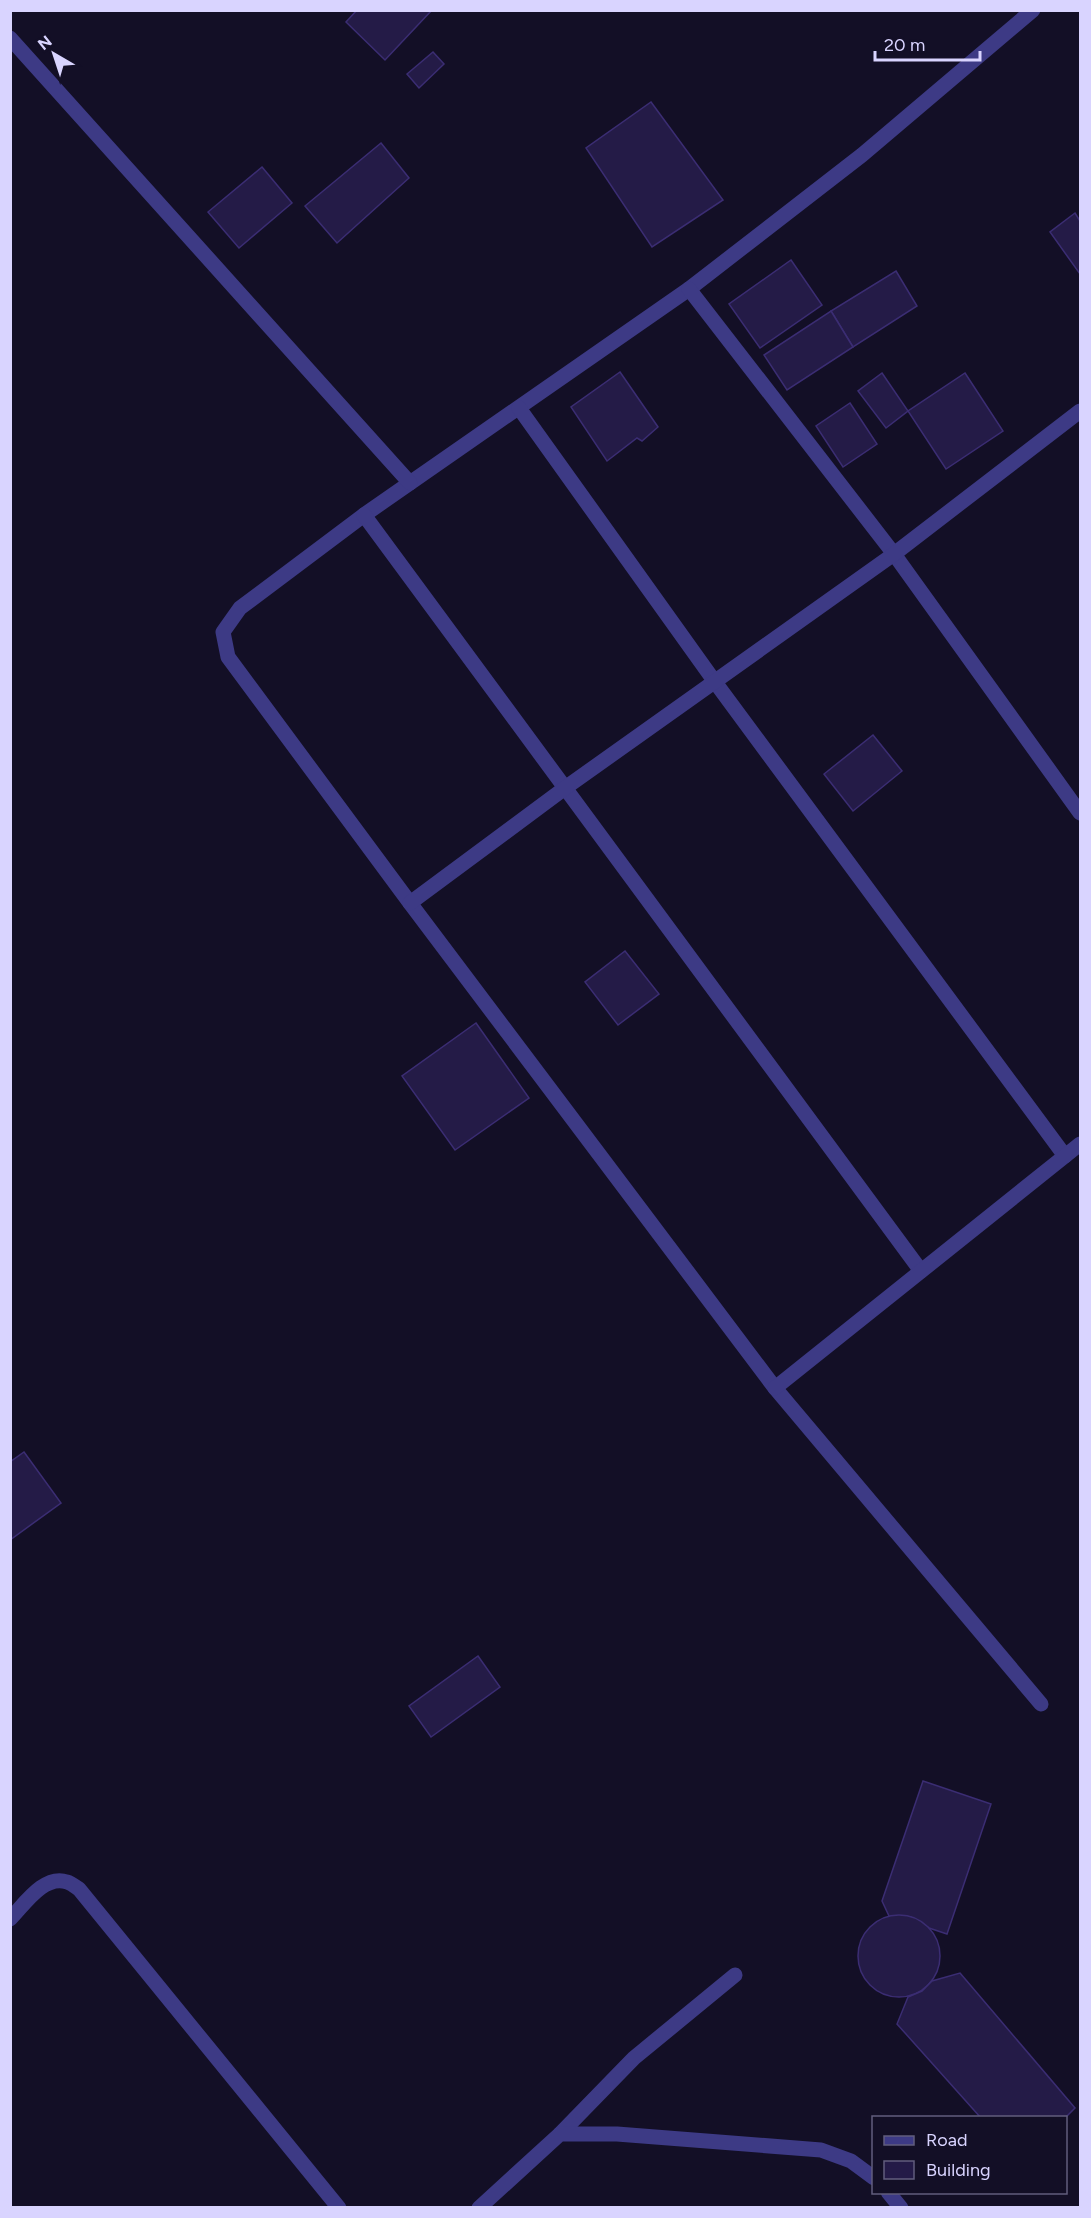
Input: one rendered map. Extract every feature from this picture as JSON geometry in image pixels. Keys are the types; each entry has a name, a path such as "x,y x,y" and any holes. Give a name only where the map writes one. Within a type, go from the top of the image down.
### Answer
{"street":[{"path":"1033,10 862,155 689,289 364,515 240,608 222,632 228,657 775,1388 1041,1704"},
{"path":"10,38 410,483"},
{"path":"689,289 894,554 1080,813"},
{"path":"519,408 715,682 1065,1156"},
{"path":"410,903 565,788 894,554 1080,411"},
{"path":"364,515 921,1271"},
{"path":"775,1388 1080,1144"},
{"path":"10,1919 42,1886 55,1880 67,1882 80,1889 339,2208"},
{"path":"479,2208 560,2133 634,2058 735,1975"},
{"path":"560,2133 617,2134 821,2150 851,2161 872,2177"},
{"path":"889,2194 901,2208"}],"building":[{"path":"357,10 432,10 385,60 346,22"},
{"path":"433,52 444,64 419,88 407,74"},
{"path":"651,102 723,200 652,247 586,148"},
{"path":"381,143 409,178 337,243 305,206"},
{"path":"262,167 292,203 239,248 208,212"},
{"path":"1075,213 1080,221 1080,274 1050,232"},
{"path":"791,260 822,305 760,348 729,304"},
{"path":"896,271 917,306 853,347 831,311"},
{"path":"831,311 853,347 787,390 764,355"},
{"path":"620,372 658,427 642,441 637,438 607,461 571,407"},
{"path":"882,373 908,411 886,428 858,391"},
{"path":"965,373 1003,431 946,469 908,411"},
{"path":"850,403 877,444 843,467 816,426"},
{"path":"873,735 902,771 853,811 824,774"},
{"path":"625,951 659,994 618,1025 585,982"},
{"path":"476,1023 529,1098 455,1150 402,1076"},
{"path":"24,1452 61,1503 10,1540 10,1462"},
{"path":"478,1656 500,1687 431,1737 409,1706"},
{"path":"923,1781 991,1804 947,1934 929,1928 911,1917 889,1916 882,1901"},
{"path":"899,1915 915,1918 928,1927 937,1940 940,1956 937,1972 928,1985 915,1994 899,1997 883,1994 870,1985 861,1972 858,1956 861,1940 870,1927 883,1918"},
{"path":"960,1973 1075,2108 1067,2116 979,2116 897,2024 908,1997 922,1991 932,1981"}]}
